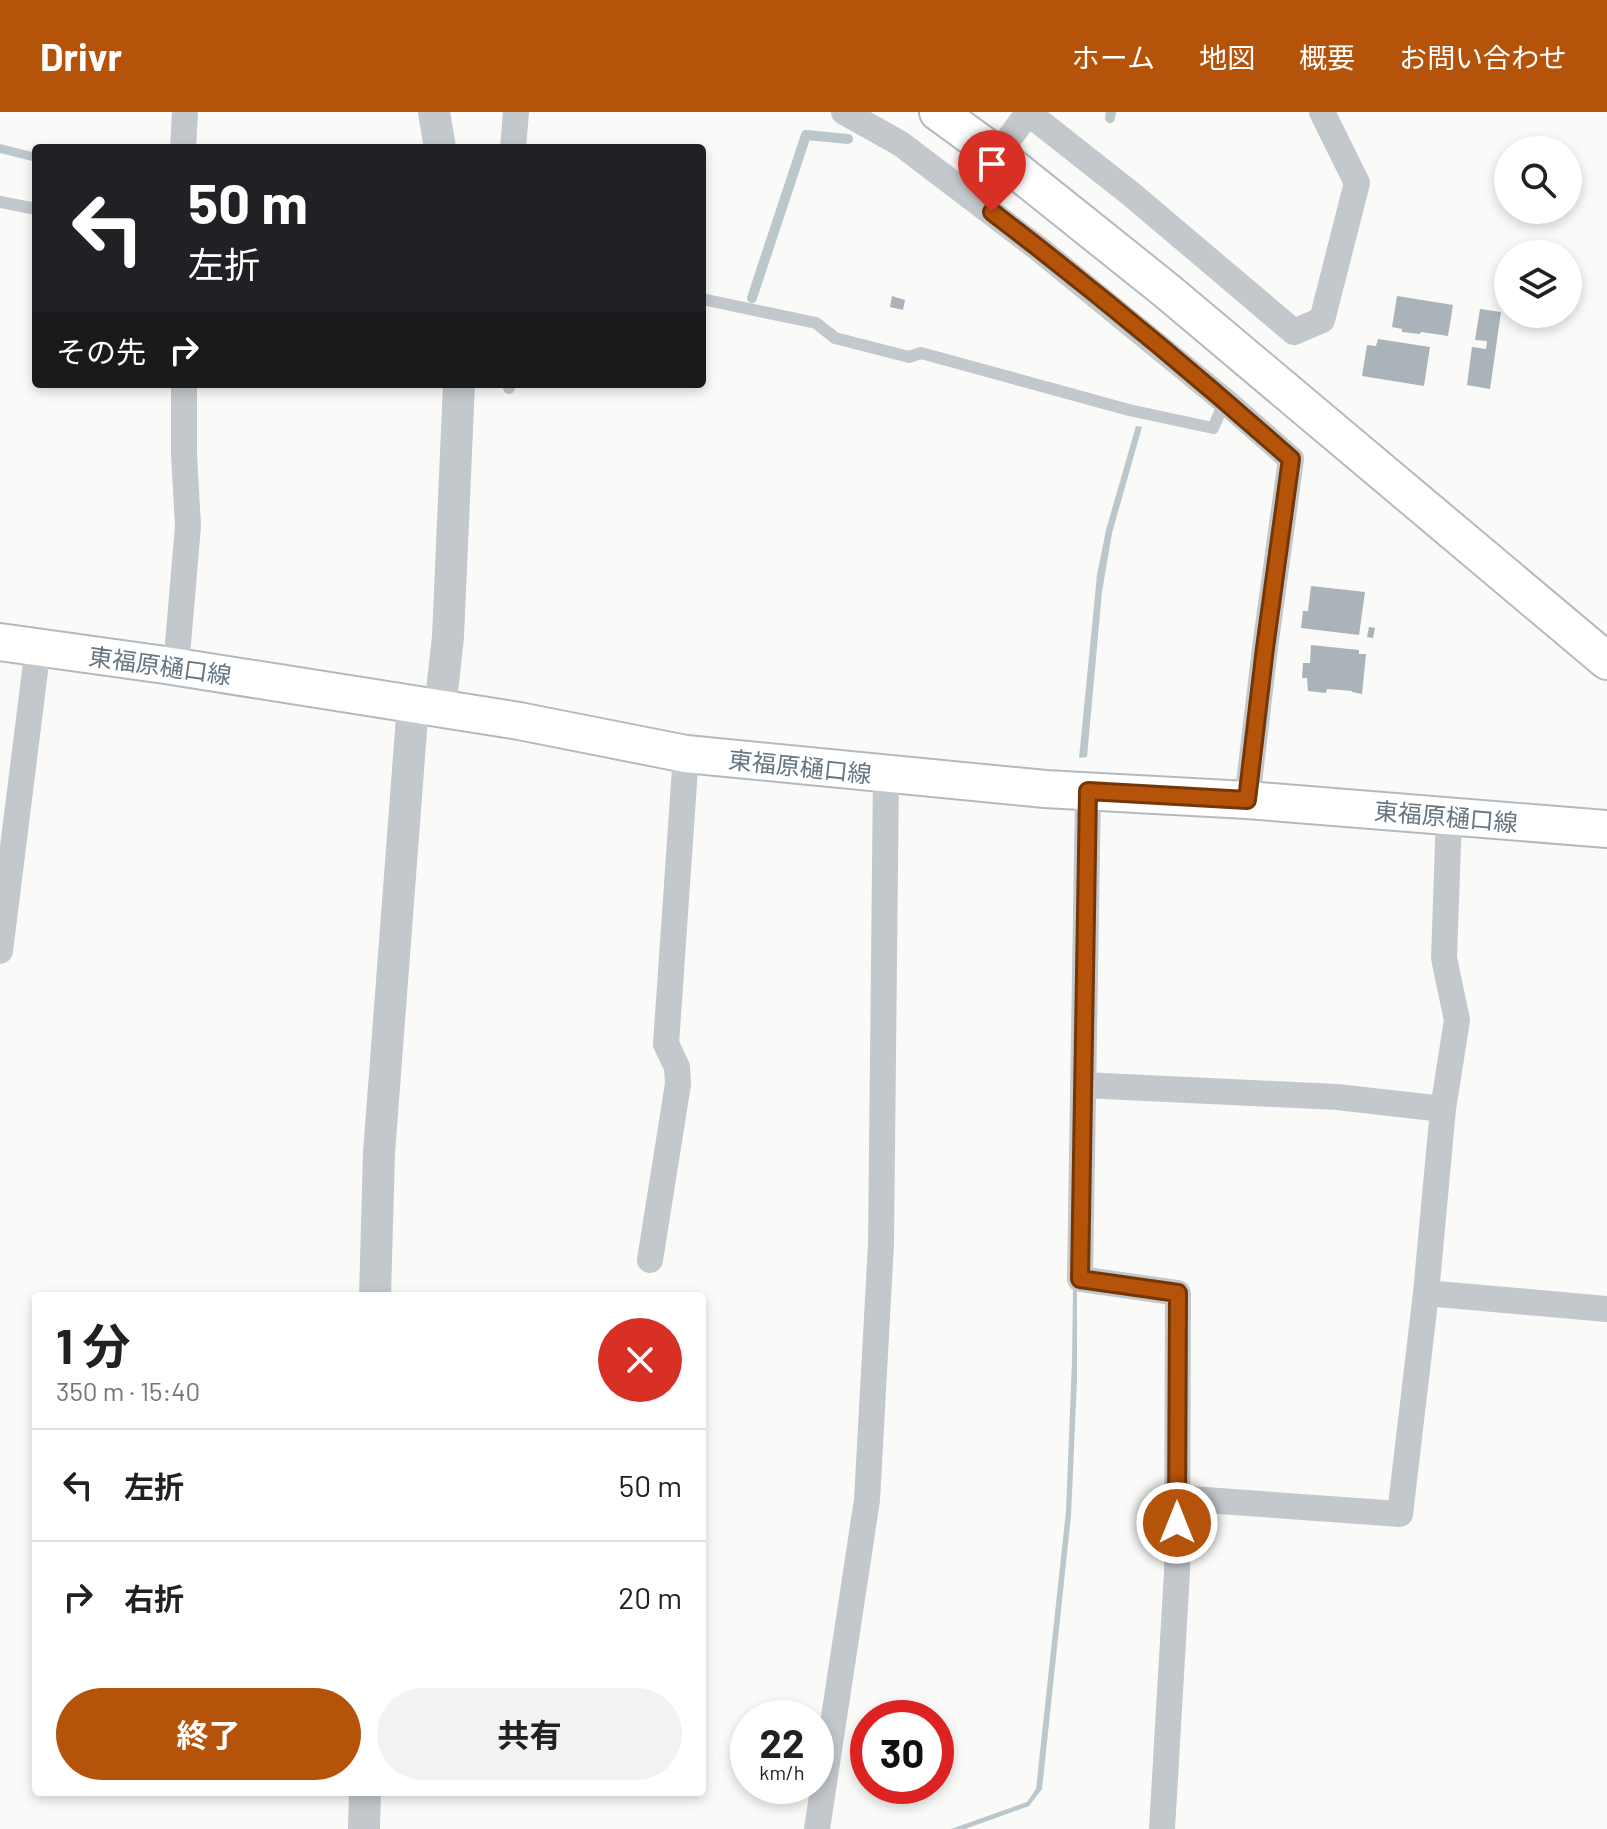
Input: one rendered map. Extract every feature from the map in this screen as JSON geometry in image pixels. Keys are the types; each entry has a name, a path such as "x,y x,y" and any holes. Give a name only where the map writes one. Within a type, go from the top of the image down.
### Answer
{"main road":[{"path":"938,112 1179,300 1607,661"},
{"name":"東福原樋口線","path":"0,642 519,721 686,754 1088,791 1247,800 1607,829"}],"street":[{"path":"183,144 185,112"},
{"path":"434,112 439,144"},
{"path":"513,144 516,112"},
{"path":"844,112 901,144 1039,249 1291,459 1247,800"},
{"path":"968,194 1028,112 1131,194 1294,332 1322,320 1357,183 1322,112"},
{"path":"176,667 188,526 184,388"},
{"path":"375,1292 379,1153 426,706 448,637 459,388"},
{"path":"0,951 38,647"},
{"path":"650,1260 678,1084 677,1067 666,1044 686,754"},
{"path":"817,1829 867,1500 881,1244 886,774"},
{"path":"1088,791 1080,1279 1178,1293 1177,1572 1162,1829"},
{"path":"1177,1498 1400,1514 1426,1293 1443,1109 1457,1020 1444,958 1449,815"},
{"path":"1083,1085 1337,1097 1443,1109"},
{"path":"1426,1293 1607,1309"},
{"path":"364,1829 365,1796"}],"lane":[{"path":"0,202 32,208"},
{"path":"706,300 816,323 835,338 909,357 921,353 1129,410 1213,428 1225,401"}],"shaded area":[{"path":"0,144 32,152 32,161 0,153"},
{"path":"1136,426 1142,427 1112,533 1102,592 1087,757 1079,758 1097,575 1106,530"},
{"path":"1073,1288 1077,1288 1077,1380 1071,1516 1042,1789 1029,1806 965,1829 951,1829 1027,1802 1036,1789 1066,1511"}],"building":[{"path":"892,296 905,300 903,310 890,307"},
{"path":"1397,296 1453,305 1448,336 1402,332 1402,329 1392,327"},
{"path":"1480,309 1494,311 1494,328 1499,328 1490,389 1467,385 1472,347 1486,349 1487,341 1475,340"},
{"path":"1378,339 1430,347 1424,386 1362,376 1367,345 1376,346"},
{"path":"1311,586 1365,592 1359,635 1301,628 1303,611 1308,611"},
{"path":"1369,627 1375,628 1373,638 1367,637"},
{"path":"1311,645 1359,650 1359,654 1366,654 1362,694 1327,689 1326,693 1308,691 1307,678 1302,678 1303,663 1310,663"}],"waterway":[{"path":"1110,118 1111,112"},
{"path":"752,298 806,135 848,139"}],"route":[{"path":"992,212 1225,401 1291,459 1247,800 1088,791 1080,1279 1178,1293 1177,1523"}]}
